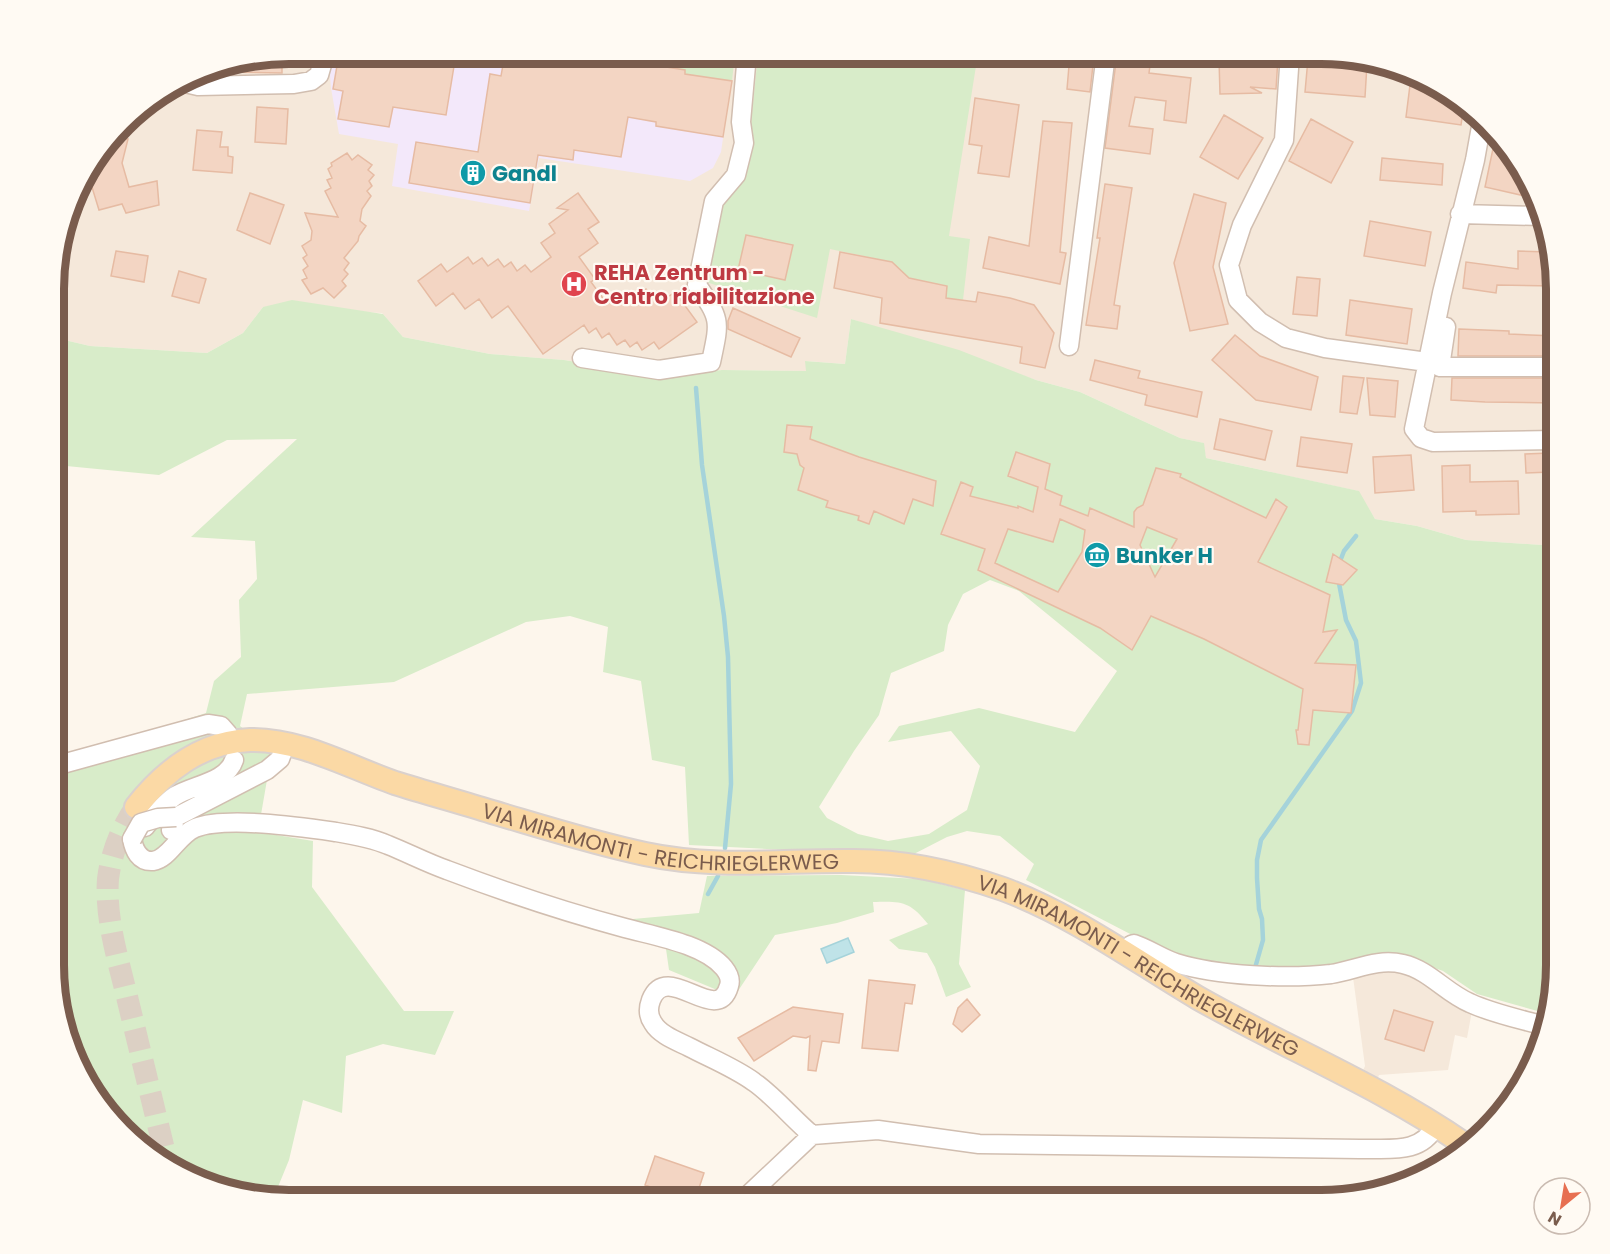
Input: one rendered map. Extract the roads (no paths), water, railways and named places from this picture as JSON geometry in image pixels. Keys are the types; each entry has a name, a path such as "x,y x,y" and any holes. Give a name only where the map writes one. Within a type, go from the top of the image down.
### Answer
{"main road":[{"name":"VIA MIRAMONTI - REICHRIEGLERWEG","path":"136,807 165,775 180,762 198,753 242,741 271,741 308,750 426,792 592,841 649,855 734,864 857,861 894,864 969,878 1006,891 1071,920 1199,998 1364,1084 1460,1141"}],"street":[{"path":"196,85 294,84 311,81 319,75 322,64"},
{"path":"582,358 659,370 711,362 718,328 714,310 697,285 714,201 736,175 744,143 741,122 746,64"},
{"path":"1068,346 1105,64"},
{"path":"1289,64 1284,140 1242,225 1229,265 1238,300 1260,322 1286,338 1325,348 1427,362"},
{"path":"1480,130 1442,293 1414,429 1421,438 1433,442 1546,440"},
{"path":"1460,214 1533,216"},
{"path":"1442,293 1447,318 1440,367 1546,367"},
{"path":"64,764 208,724 221,726 228,734"},
{"path":"285,745 279,759 267,770 176,817 158,818 141,823 132,839 134,851 149,861 160,859 187,832 217,823 250,823 364,837 481,882 599,921 698,950 723,966 730,982 728,989 718,999 711,1000 674,986 660,989 655,993 649,1007 649,1014 654,1025 669,1036 755,1082 812,1136"},
{"path":"176,817 160,849 150,851 142,847 141,833 163,806 183,792 226,773 234,760"},
{"path":"1126,952 1134,944 1179,964 1256,975 1331,974 1368,964 1389,962 1403,964 1419,970 1468,1003 1538,1024"},
{"path":"754,1190 812,1136 878,1130 979,1144 1360,1149 1401,1148 1420,1144 1431,1135 1436,1125"}],"water":[{"path":"848,938 854,952 827,963 821,949"}],"waterway":[{"path":"696,388 702,465 728,657 731,784 725,848"},
{"path":"1339,564 1344,551 1356,536"},
{"path":"1255,968 1263,940 1257,878 1257,860 1261,840 1352,711 1361,683 1356,641 1346,620 1338,578"},
{"path":"708,894 718,876"}],"tunnel":[{"path":"136,807 121,832 112,860 108,879 109,910 117,956 165,1152"}],"place":[{"name":"Gandl","path":"473,173"},
{"name":"REHA Zentrum - Centro riabilitazione","path":"574,284"},
{"name":"Bunker H","path":"1097,555"}]}
